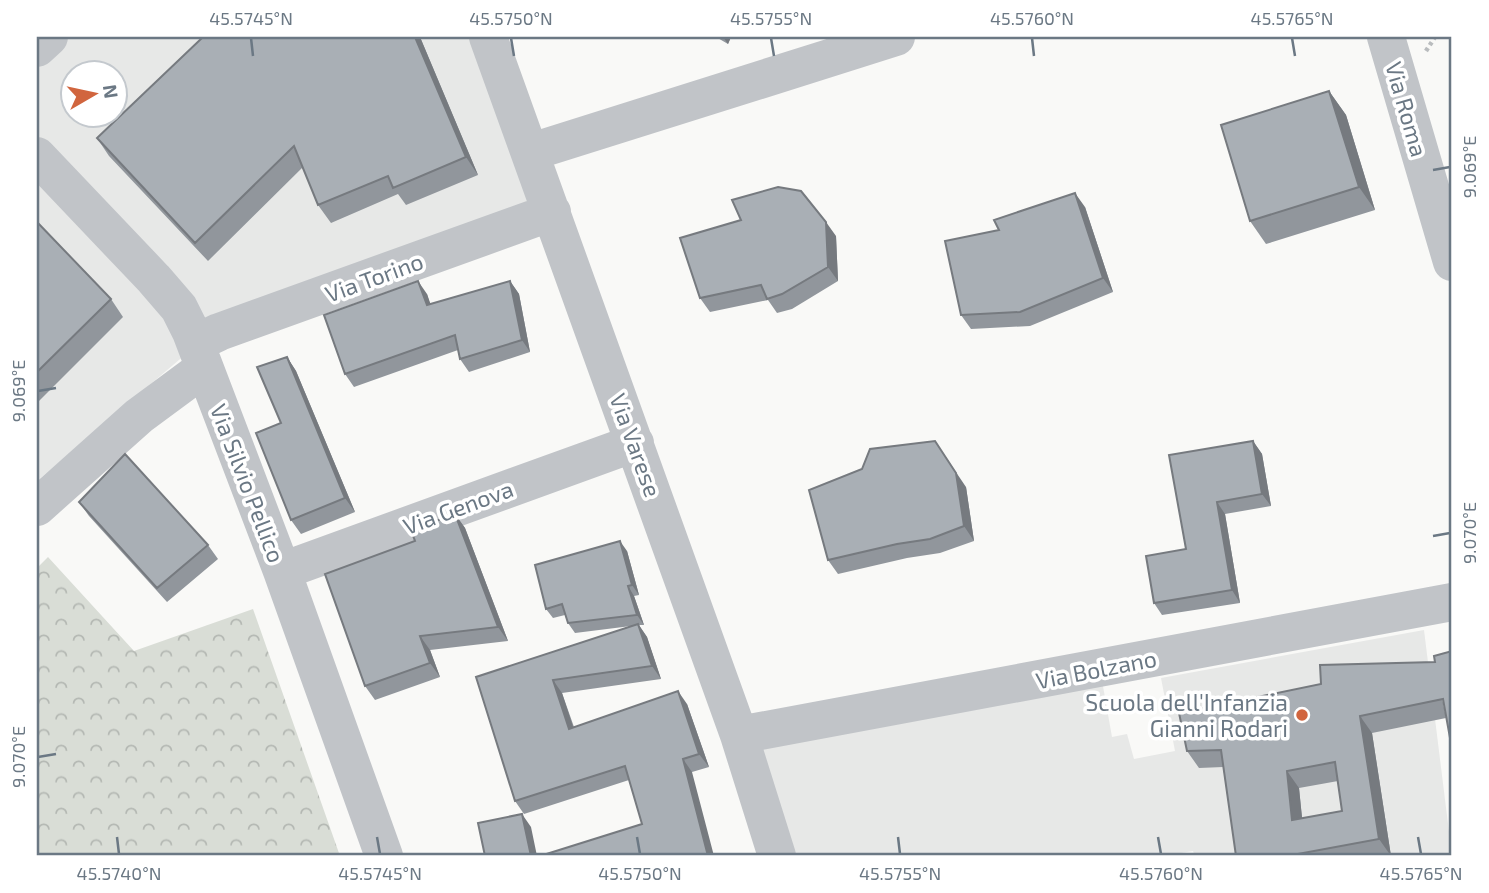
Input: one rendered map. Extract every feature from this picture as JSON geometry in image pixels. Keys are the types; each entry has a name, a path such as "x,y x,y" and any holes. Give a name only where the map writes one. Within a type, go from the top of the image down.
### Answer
{"street":[{"path":"37,48 49,37"},
{"name":"Via Varese","path":"488,37 739,735 777,856"},
{"path":"531,152 896,37"},
{"name":"Via Roma","path":"1386,37 1452,262"},
{"name":"Via Silvio Pellico","path":"37,156 179,308 282,571 384,856"},
{"name":"Via Torino","path":"37,508 139,416 200,356 219,332 552,212"},
{"name":"Via Genova","path":"282,571 635,443"},
{"name":"Via Bolzano","path":"739,735 1452,602"}],"shaded area":[{"path":"37,37 483,37 543,207 193,348 37,481"},
{"path":"1424,630 1452,856 1195,856 1193,851 1163,856 782,856 746,738 1101,675 1112,737 1127,734 1134,759 1175,751 1161,678"}],"green space":[{"path":"48,557 134,651 253,609 340,856 37,856 37,568"}],"building":[{"path":"203,37 415,37 466,157 393,188 388,176 318,205 294,146 195,243 97,138 105,130 130,130 130,107"},
{"path":"1329,91 1359,187 1250,221 1221,125"},
{"path":"778,187 801,191 826,222 828,267 782,294 767,299 761,285 700,298 680,238 741,220 732,200"},
{"path":"1075,193 1103,278 1020,312 961,315 945,241 999,230 994,220"},
{"path":"37,222 111,299 37,372"},
{"path":"418,281 427,305 510,281 522,340 460,359 455,335 345,374 324,315"},
{"path":"287,357 345,498 291,520 256,433 281,423 257,367"},
{"path":"935,441 956,473 964,526 930,539 828,560 809,490 862,469 870,449"},
{"path":"1253,441 1262,494 1217,502 1232,590 1154,603 1146,556 1186,549 1169,455"},
{"path":"125,454 208,545 157,588 79,502"},
{"path":"455,514 498,627 420,636 430,663 365,686 325,574 415,541 411,530"},
{"path":"620,541 632,585 628,586 637,615 568,623 562,604 546,609 535,565"},
{"path":"638,624 652,666 553,680 569,729 678,691 699,754 683,759 708,856 540,856 642,824 625,766 515,801 476,677"},
{"path":"1452,651 1452,749 1443,699 1360,716 1379,839 1287,856 1236,856 1221,750 1187,751 1179,713 1321,684 1320,665 1435,662 1434,656","holes":["1335,762 1342,811 1292,820 1287,771"]},
{"path":"522,814 531,856 485,856 478,823"}],"place":[{"name":"Scuola dell'Infanzia Gianni Rodari","path":"1302,715"}]}
